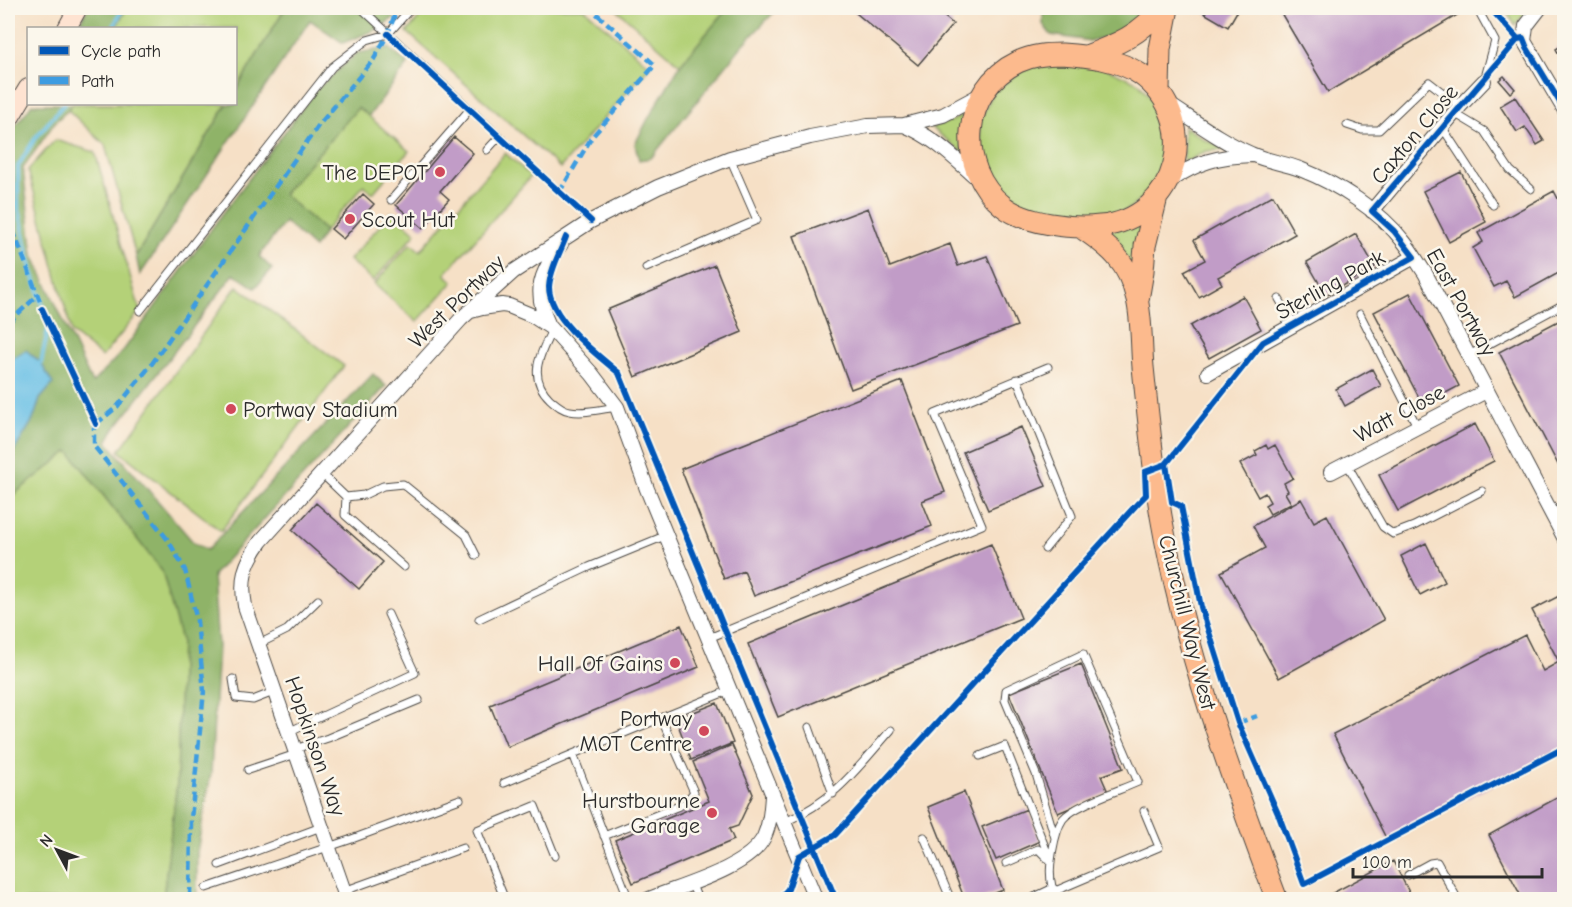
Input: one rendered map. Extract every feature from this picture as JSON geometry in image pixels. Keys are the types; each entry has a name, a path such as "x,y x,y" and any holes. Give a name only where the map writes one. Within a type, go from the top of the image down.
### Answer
{"main road":[{"name":"Churchill Way West","path":"1086,56 1131,37 1155,17 1161,8"},
{"name":"Churchill Way West","path":"1137,300 1143,272 1145,246 1163,189 1173,170 1176,139 1164,97 1160,48 1168,8"},
{"name":"Churchill Way West","path":"1163,189 1126,220 1101,226 1080,227 1037,220 1009,211 993,197 980,180 972,156 970,134 972,115 982,94 999,74 1029,57 1062,54 1086,56 1130,69 1144,77 1164,97"},
{"name":"Churchill Way West","path":"1080,227 1117,255 1124,265 1137,300 1154,470 1173,578 1192,656 1277,900"}],"street":[{"path":"68,27 78,8"},
{"path":"1540,8 1526,26 1523,38 1564,110"},
{"name":"Caxton Close","path":"1372,211 1457,109 1484,81"},
{"path":"8,121 27,90"},
{"name":"West Portway","path":"245,606 243,579 250,556 321,473 469,312 513,272 591,221 658,187 730,158 786,142 847,129 904,124 943,116 982,94"},
{"path":"1164,97 1209,133 1254,155"},
{"path":"904,124 934,141 980,180"},
{"path":"1163,189 1190,168 1211,159 1254,155"},
{"name":"East Portway","path":"1254,155 1320,178 1372,211 1394,231 1425,273 1564,537"},
{"path":"551,329 540,304 540,286 549,263 566,237"},
{"name":"Sterling Park","path":"1208,373 1414,257"},
{"path":"469,312 491,306 509,306 533,316 551,329 592,374 617,407 816,900"},
{"name":"Watt Close","path":"1331,472 1486,391"},
{"name":"Hopkinson Way","path":"245,606 346,895"},
{"path":"647,900 737,863 753,852 766,831 772,794"},
{"path":"1036,900 1055,896"}],"lane":[{"path":"361,8 591,221"},
{"path":"140,311 332,67 367,40 388,34 411,8"},
{"path":"1477,8 1495,41 1484,81"},
{"path":"1347,125 1362,130 1379,130 1429,82 1484,131 1510,170 1531,189"},
{"path":"391,200 470,109"},
{"path":"1442,127 1493,205"},
{"path":"487,150 500,137"},
{"path":"646,268 757,220 730,158"},
{"path":"1279,298 1294,324"},
{"path":"1467,356 1564,303"},
{"path":"1360,314 1417,426"},
{"path":"551,329 539,363 537,377 539,387 562,409 571,412 617,407"},
{"path":"709,638 982,525 935,414 1048,367"},
{"path":"1017,380 1072,516 1045,549"},
{"path":"1347,464 1383,527 1393,534 1414,526 1482,491"},
{"path":"321,473 346,497 345,515 404,567"},
{"path":"346,497 364,495 383,486 403,484 466,535 476,555"},
{"path":"479,619 589,567 667,535"},
{"path":"259,644 287,630 318,600"},
{"path":"288,732 415,673 388,614"},
{"path":"1055,838 1036,774 1005,700 1006,690 1083,654 1138,782 1071,811 1062,820 1055,838 1051,862 1050,880 1055,896 1159,846 1144,811"},
{"path":"233,679 236,698 253,700 276,691"},
{"path":"504,783 730,690"},
{"path":"248,770 419,700"},
{"path":"604,836 684,804 694,792 661,718"},
{"path":"809,728 833,794"},
{"path":"785,822 802,815 833,794 891,730"},
{"path":"980,756 1005,746 1051,862"},
{"path":"573,754 629,900"},
{"path":"206,888 329,847 460,799"},
{"path":"505,900 477,830 535,806 555,856"},
{"path":"219,865 321,827"},
{"path":"924,837 951,900"},
{"path":"346,895 463,848"},
{"path":"1006,863 1038,849 1051,862"},
{"path":"1408,875 1437,862 1458,900"},
{"path":"691,882 698,900"}],"green space":[{"path":"88,8 127,8 116,27 78,27"},
{"path":"127,8 285,8 237,88 237,27 116,27"},
{"path":"285,8 389,8 399,15 373,31 343,43 310,20 140,275 136,256 226,105 237,105 237,88"},
{"path":"428,8 584,8 650,66 560,168 407,32"},
{"path":"615,8 728,8 680,65"},
{"path":"728,8 778,8 741,47 651,158 639,160 635,144 649,117 680,65"},
{"path":"1046,8 1151,8 1120,33 1090,41 1051,35 1043,24 1043,11"},
{"path":"1504,8 1530,8 1515,25"},
{"path":"389,48 408,64 369,116 358,108 283,194 325,231 314,248 285,222 259,256 272,269 255,288 234,274 113,431 107,442 194,543 207,550 373,374 386,386 213,575 218,646 211,773 197,852 197,899 163,899 177,783 181,640 162,571 69,451 8,499 8,136 31,105 71,105 55,122 23,168 33,255 92,383 123,351 317,89 357,53"},
{"path":"1055,62 1106,68 1139,83 1164,115 1168,154 1153,189 1129,209 1114,215 1076,217 1018,204 1000,190 982,161 979,122 994,91 1026,67"},
{"path":"71,105 226,105 136,256 105,145 68,110"},
{"path":"358,107 409,151 373,193 364,185 325,231 283,194"},
{"path":"965,113 963,153 931,127 954,120"},
{"path":"1184,126 1205,140 1223,147 1222,150 1206,151 1184,163"},
{"path":"55,140 95,152 140,311 102,357 72,333 28,170"},
{"path":"505,153 531,176 445,274 453,282 417,322 374,284 411,243 420,251"},
{"path":"392,212 416,233 373,281 349,260"},
{"path":"1142,219 1138,272 1105,233"},
{"name":"Portway Stadium","path":"237,286 344,366 221,531 119,451"},
{"path":"69,451 162,571 181,640 177,783 163,899 8,900 8,499"}],"water":[{"path":"26,350 41,363 53,384 40,399 33,420 8,461 8,361"}],"building":[{"path":"850,8 934,8 953,24 918,65"},
{"path":"1207,8 1239,8 1228,27 1204,13"},
{"path":"1278,8 1469,8 1328,92"},
{"path":"1564,44 1564,63 1556,49"},
{"path":"1504,76 1515,89 1510,93 1499,80"},
{"path":"1515,97 1544,141 1537,145 1525,127 1517,132 1500,106"},
{"name":"The DEPOT","path":"454,137 473,153 440,191 449,199 423,228 396,205"},
{"path":"1461,172 1486,222 1449,242 1423,191"},
{"path":"1554,191 1564,210 1564,270 1515,297 1506,281 1494,287 1473,248 1483,242 1478,233"},
{"name":"Scout Hut","path":"363,194 374,204 343,239 331,229"},
{"path":"1273,195 1295,234 1218,277 1222,284 1199,297 1184,271 1205,260 1194,240"},
{"path":"868,208 890,267 950,244 958,266 987,256 1017,326 851,389 794,236"},
{"path":"1356,234 1375,267 1326,295 1307,262"},
{"path":"715,265 742,332 635,377 607,310"},
{"path":"1410,293 1459,386 1423,405 1374,312"},
{"path":"1243,296 1261,329 1209,358 1190,326"},
{"path":"1564,318 1564,476 1499,352"},
{"path":"1372,369 1381,386 1345,406 1336,389"},
{"path":"902,381 945,492 922,501 932,526 754,596 744,571 724,579 681,469"},
{"path":"1475,424 1494,461 1398,511 1379,475"},
{"path":"1021,427 1046,486 988,510 963,452"},
{"path":"1266,445 1268,449 1275,445 1293,478 1284,483 1288,491 1285,493 1291,503 1270,514 1265,505 1270,502 1265,493 1258,497 1240,464 1257,455 1255,451"},
{"path":"1301,499 1314,522 1327,515 1384,620 1279,678 1221,572 1265,548 1253,526"},
{"path":"316,503 383,562 359,589 292,530"},
{"path":"1426,543 1445,582 1420,595 1401,556"},
{"path":"991,544 1021,618 778,717 748,644"},
{"path":"1559,596 1564,607 1564,748 1387,840 1333,734 1525,635 1543,671 1559,662 1532,610"},
{"path":"681,625 699,667 507,747 490,705"},
{"path":"1081,664 1123,768 1101,776 1108,792 1058,813 1009,693"},
{"name":"Portway MOT Centre","path":"717,703 733,743 691,760 676,719"},
{"name":"Hurstbourne Garage","path":"732,745 753,794 738,826 729,829 734,840 633,883 615,840 709,801 693,762"},
{"path":"964,792 1003,890 978,900 965,900 928,807"},
{"path":"1564,794 1564,900 1523,900 1489,835"},
{"path":"1027,809 1040,841 996,860 982,827"},
{"path":"1393,861 1413,900 1326,900 1325,897"}],"waterway":[{"path":"114,27 123,8"},
{"path":"38,366 41,363 49,325 31,268 18,205 18,166 36,137 63,105"}],"marked path":[{"path":"96,424 117,407 151,365 318,126 374,59 388,34 397,8"},
{"path":"559,193 592,137 655,65 590,8"},
{"path":"8,217 44,312"},
{"path":"8,323 37,296"},
{"path":"94,421 94,446 168,540 185,570 197,621 204,691 191,819 190,900"},
{"path":"1238,723 1257,716"}],"cycle path":[{"path":"1490,8 1518,39 1523,38 1564,109"},
{"path":"388,34 591,221"},
{"path":"778,900 788,889 799,856 835,835 1146,495 1145,472 1166,464 1263,342 1414,257 1394,231 1372,211 1518,39"},
{"path":"566,237 551,274 549,287 551,299 575,335 619,373 836,900"},
{"path":"42,309 96,424"},
{"path":"1166,464 1172,502 1181,506 1201,607 1238,723 1279,816 1304,884 1564,748"}],"place":[{"name":"The DEPOT","path":"440,172"},
{"name":"Scout Hut","path":"350,219"},
{"name":"Portway Stadium","path":"231,409"},
{"name":"Hall Of Gains","path":"675,663"},
{"name":"Portway MOT Centre","path":"704,731"},
{"name":"Hurstbourne Garage","path":"712,813"}]}
